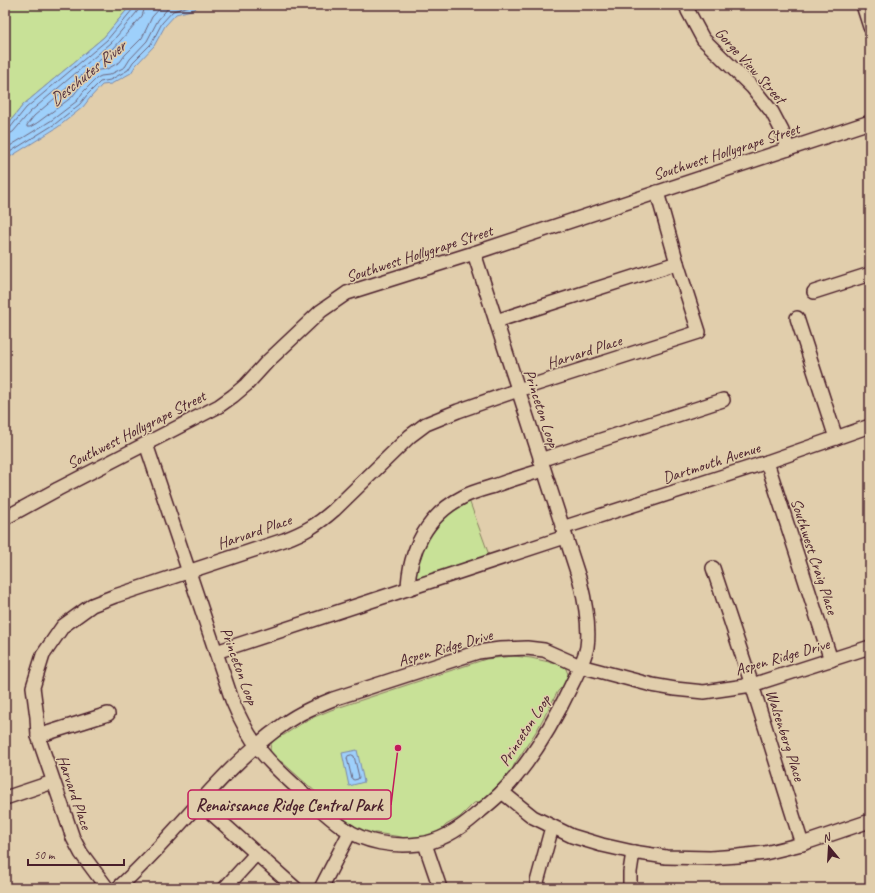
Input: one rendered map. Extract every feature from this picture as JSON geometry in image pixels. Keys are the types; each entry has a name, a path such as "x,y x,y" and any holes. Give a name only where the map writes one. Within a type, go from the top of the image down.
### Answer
{"street":[{"name":"Gorge View Street","path":"686,5 703,39 752,88 772,112 782,131 788,149"},
{"path":"866,11 870,27"},
{"name":"Southwest Hollygrape Street","path":"5,518 219,406 246,385 267,362 321,311 347,293 474,253 870,122"},
{"path":"496,321 677,263 657,192"},
{"name":"Princeton Loop","path":"146,444 237,712 257,746 272,764 293,784 333,820 350,832 368,839 390,844 406,845 425,844 454,831 472,818 502,792 528,762 564,702 587,647 585,601 580,581 474,253"},
{"name":"Harvard Place","path":"107,888 78,848 68,826 38,736 33,688 43,655 63,626 97,603 114,596 296,536 308,530 329,514 421,427 431,422 518,390 699,332 677,263"},
{"path":"814,292 870,274"},
{"path":"797,318 836,438"},
{"path":"408,589 412,559 418,544 427,527 443,510 454,502 466,495 542,465 723,400"},
{"name":"Dartmouth Avenue","path":"216,652 408,589 870,426"},
{"name":"Southwest Craig Place","path":"767,462 831,660"},
{"name":"Walsenberg Place","path":"714,568 802,844"},
{"name":"Aspen Ridge Drive","path":"118,888 144,864 233,767 285,723 311,708 333,699 478,652 507,648 544,650 580,666 652,685 704,692 752,686 870,647"},
{"path":"38,736 108,714"},
{"path":"5,798 53,782"},
{"path":"502,792 533,817 572,836 633,852 672,857 710,858 765,853 802,844 870,821"},
{"path":"200,802 295,888"},
{"path":"539,888 537,882 552,827"},
{"path":"320,888 350,832"},
{"path":"425,844 440,888"},
{"path":"630,888 630,872 633,852"},
{"path":"225,888 256,854"}],"green space":[{"path":"5,5 131,5 104,37 23,105 5,128"},
{"path":"469,500 489,555 414,581 419,557 427,540 446,515"},
{"path":"514,656 562,664 568,674 568,681 558,691 537,730 514,765 512,771 482,801 474,803 460,817 446,825 441,831 427,837 406,839 376,833 369,834 354,828 339,818 336,810 282,762 273,757 270,748 274,740 307,720 331,710 486,659"}],"water":[{"name":"Deschutes River","path":"131,5 198,5 195,9 176,14 165,26 154,46 136,65 131,73 111,84 102,85 83,107 58,127 5,160 5,128 23,105 104,37"},
{"path":"357,750 364,782 349,786 342,753"}],"place":[{"name":"Renaissance Ridge Central Park","path":"398,748"}]}
